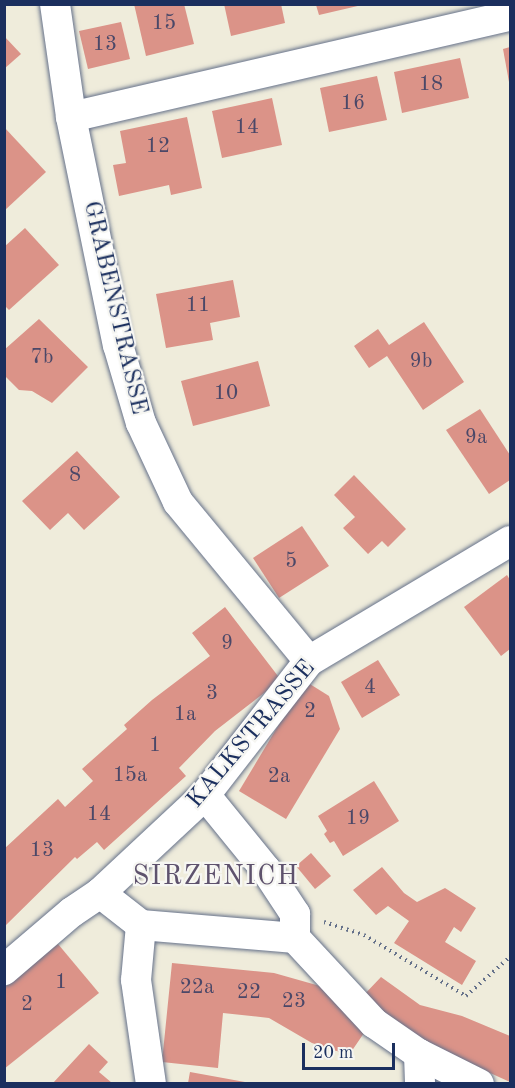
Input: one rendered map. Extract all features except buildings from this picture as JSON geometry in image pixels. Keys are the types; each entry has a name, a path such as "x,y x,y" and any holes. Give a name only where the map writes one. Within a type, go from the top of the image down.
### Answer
{"street":[{"name":"GRABENSTRASSE","path":"55,4 71,117 118,345 141,423 178,502 309,661"},
{"path":"71,117 510,16"},
{"name":"KALKSTRASSE","path":"4,970 72,912 100,893 205,795 309,661 510,541"},
{"path":"205,795 266,870 289,905 294,914 295,938 374,1023 419,1054 479,1083"},
{"path":"100,893 141,925 295,938"},
{"path":"141,925 136,980 151,1083"},
{"path":"419,1054 420,1083"}],"path":[{"path":"334,924 364,935 466,996 510,957"}],"district":[{"name":"SIRZENICH","path":"216,877"}]}
